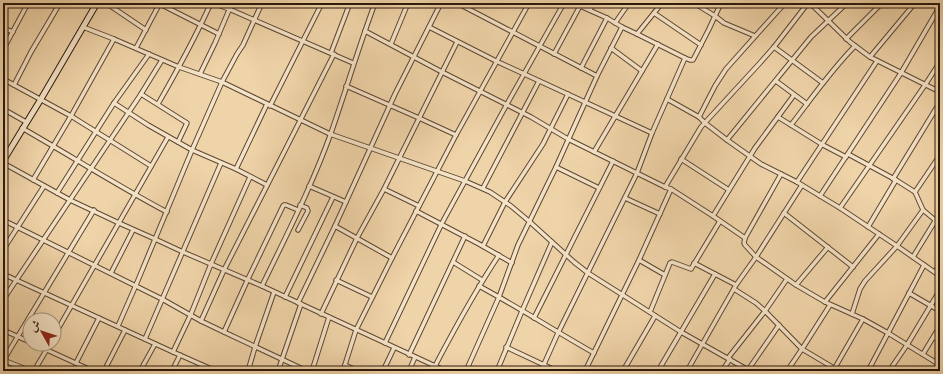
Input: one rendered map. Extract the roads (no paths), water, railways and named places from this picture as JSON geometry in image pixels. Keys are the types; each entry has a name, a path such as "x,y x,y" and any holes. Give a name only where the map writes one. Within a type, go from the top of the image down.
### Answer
{"street":[{"path":"3,50 28,3"},
{"path":"14,85 31,52 60,3"},
{"path":"97,3 3,161 33,180 70,200 94,210 133,230 247,281 262,286 446,371"},
{"path":"106,3 146,30"},
{"path":"154,3 160,4 219,34"},
{"path":"158,104 212,3 354,63"},
{"path":"200,74 232,3"},
{"path":"118,326 222,82 243,45 262,3"},
{"path":"236,169 322,3"},
{"path":"201,320 224,270 333,54 350,3"},
{"path":"262,286 309,186 330,134 375,3"},
{"path":"391,44 408,3"},
{"path":"278,371 299,304 390,106 441,3"},
{"path":"457,3 597,76"},
{"path":"343,371 356,330 372,297 456,135 529,3"},
{"path":"385,344 442,223 564,3"},
{"path":"573,3 607,18 622,27 690,60 693,60 721,3"},
{"path":"590,10 593,3"},
{"path":"615,23 629,3"},
{"path":"637,34 662,3"},
{"path":"694,3 727,25 755,36"},
{"path":"699,117 721,77 785,3"},
{"path":"665,187 704,123 774,47 809,3 855,46 870,57 940,92"},
{"path":"726,140 811,38 847,3"},
{"path":"846,38 882,3"},
{"path":"870,57 915,3"},
{"path":"136,48 160,4"},
{"path":"554,54 580,6"},
{"path":"820,196 901,73 940,6"},
{"path":"654,13 701,45"},
{"path":"581,68 607,18"},
{"path":"83,27 179,67 222,82 330,134 400,157 483,188 505,202 530,222 565,255 588,273 681,332 749,370 778,325"},
{"path":"428,27 496,61 652,132"},
{"path":"466,371 499,297 518,245 556,167 610,48 622,27"},
{"path":"3,28 13,32"},
{"path":"365,30 442,72 507,104 594,152 671,189 745,238"},
{"path":"33,180 114,39"},
{"path":"321,314 357,238 384,189 457,42"},
{"path":"594,152 658,44"},
{"path":"791,125 837,64 855,46"},
{"path":"774,47 823,83"},
{"path":"610,48 642,71"},
{"path":"57,193 114,103 149,54"},
{"path":"541,371 558,333 638,173 652,132 685,58"},
{"path":"3,300 141,94 162,60"},
{"path":"797,182 823,145 877,61"},
{"path":"840,208 940,62"},
{"path":"3,79 71,116 151,166"},
{"path":"483,188 539,81"},
{"path":"776,81 807,104"},
{"path":"346,86 456,135"},
{"path":"141,94 187,123 178,142"},
{"path":"483,246 505,202 539,151 568,94"},
{"path":"713,216 750,156 794,94"},
{"path":"667,99 699,117 704,123 726,140 766,167 797,182 840,208 940,276"},
{"path":"868,227 940,102"},
{"path":"114,103 168,137 192,150 236,169 267,185"},
{"path":"3,108 26,122"},
{"path":"778,117 823,145 869,166 915,192 923,210 935,220"},
{"path":"22,128 135,195 167,212"},
{"path":"62,321 168,137"},
{"path":"915,192 940,155"},
{"path":"681,159 729,190"},
{"path":"534,318 612,161"},
{"path":"145,339 221,163"},
{"path":"556,167 599,188"},
{"path":"781,174 745,238 745,245 756,258 796,285 830,305 863,319 940,365"},
{"path":"173,352 250,177"},
{"path":"687,371 735,287 756,258 802,185"},
{"path":"3,250 44,186"},
{"path":"309,186 346,202"},
{"path":"384,189 419,206"},
{"path":"585,371 639,260 671,189"},
{"path":"285,297 333,196"},
{"path":"625,198 660,214"},
{"path":"224,332 283,206 286,205 298,210"},
{"path":"298,230 308,211 307,208 300,205"},
{"path":"31,371 3,361 94,210"},
{"path":"416,210 466,236 512,263"},
{"path":"852,314 860,289 865,281 897,246 923,210"},
{"path":"784,212 853,267"},
{"path":"913,257 940,213"},
{"path":"3,220 94,266 136,285 224,332 307,371"},
{"path":"650,312 670,262 689,269 692,268 720,221"},
{"path":"335,226 392,258"},
{"path":"111,273 133,230"},
{"path":"825,302 879,234"},
{"path":"409,355 466,236"},
{"path":"496,371 552,242"},
{"path":"796,285 828,246"},
{"path":"437,368 453,332 482,280 499,255"},
{"path":"639,260 665,275"},
{"path":"453,262 482,280"},
{"path":"694,263 735,287 765,311 802,349 834,370 839,371"},
{"path":"935,272 940,264"},
{"path":"868,371 924,265"},
{"path":"3,274 216,371"},
{"path":"658,371 715,274"},
{"path":"722,371 729,359 787,279"},
{"path":"336,280 372,297"},
{"path":"479,286 594,353"},
{"path":"889,371 907,345 940,290"},
{"path":"248,371 274,292"},
{"path":"909,293 940,311"},
{"path":"786,371 830,305"},
{"path":"623,371 656,316"},
{"path":"76,363 99,318"},
{"path":"312,371 329,318"},
{"path":"834,370 863,319"},
{"path":"923,354 940,326"},
{"path":"3,330 22,339"},
{"path":"104,371 125,330"},
{"path":"934,337 940,341"},
{"path":"140,371 155,344"},
{"path":"506,347 557,371"},
{"path":"383,371 394,348"},
{"path":"34,371 45,352"},
{"path":"51,352 92,371"},
{"path":"172,371 180,355"},
{"path":"409,371 416,357"},
{"path":"345,365 358,371"},
{"path":"204,371 206,367"}]}
